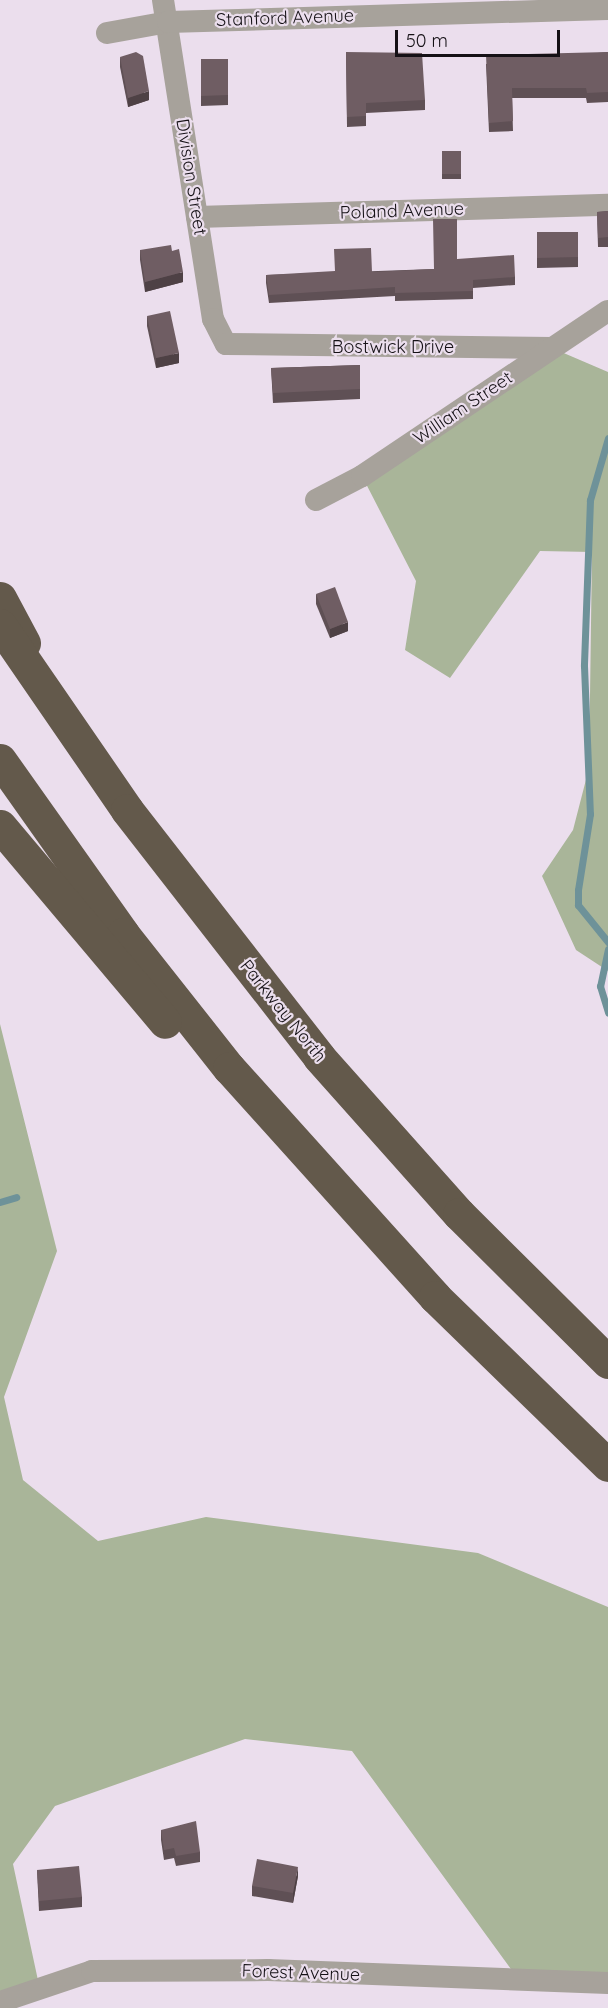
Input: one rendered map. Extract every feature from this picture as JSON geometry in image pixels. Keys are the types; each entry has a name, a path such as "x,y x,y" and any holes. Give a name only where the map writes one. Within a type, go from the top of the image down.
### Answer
{"highway":[{"path":"0,598 68,727"},
{"name":"Parkway North","path":"0,625 68,727 230,946 384,1133 608,1362"},
{"path":"0,760 123,934 229,1068 375,1234 608,1465"},
{"path":"0,826 286,1167 362,1243 500,1360"}],"street":[{"name":"Division Street","path":"163,0 213,319 226,344 234,347"},
{"name":"Stanford Avenue","path":"107,33 168,22 608,9"},
{"name":"Poland Avenue","path":"197,217 608,205"},
{"name":"William Street","path":"316,500 362,476 608,311"},
{"name":"Bostwick Drive","path":"234,347 552,348"},
{"name":"Forest Avenue","path":"0,2002 92,1971 268,1970 608,1983"}],"green space":[{"path":"552,348 608,372 608,971 576,950 542,876 573,830 589,768 592,552 540,551 450,678 405,650 416,581 362,476"},
{"path":"0,1024 57,1251 4,1397 23,1480 98,1541 206,1517 478,1553 608,1607 608,1983 519,1980 352,1751 245,1739 55,1806 13,1864 39,1985 0,2002"}],"building":[{"path":"136,52 143,56 149,91 128,98 120,57"},
{"path":"346,52 422,53 425,100 366,103 366,116 347,117"},
{"path":"608,52 608,92 587,93 586,88 512,88 513,121 489,123 486,55"},
{"path":"201,59 228,59 228,95 201,96"},
{"path":"442,151 461,151 461,174 442,174"},
{"path":"608,211 608,237 598,238 597,212"},
{"path":"433,219 457,219 457,259 514,255 515,277 473,280 473,291 395,293 395,287 269,295 266,275 335,271 334,249 371,248 372,272 434,269"},
{"path":"537,232 578,232 578,257 537,258"},
{"path":"171,245 172,251 179,249 183,272 145,282 140,250"},
{"path":"170,311 179,353 156,358 147,316"},
{"path":"360,365 360,389 273,393 271,368"},
{"path":"335,587 348,622 330,629 316,594"},
{"path":"196,1821 200,1852 176,1856 174,1848 164,1850 161,1830"},
{"path":"257,1859 298,1867 293,1893 252,1886"},
{"path":"79,1866 82,1897 39,1901 37,1870"}],"waterway":[{"path":"608,438 590,500 584,666 590,814 578,890 578,905 608,942"},
{"path":"608,949 600,986 608,1013"},
{"path":"0,1202 16,1197"}]}
